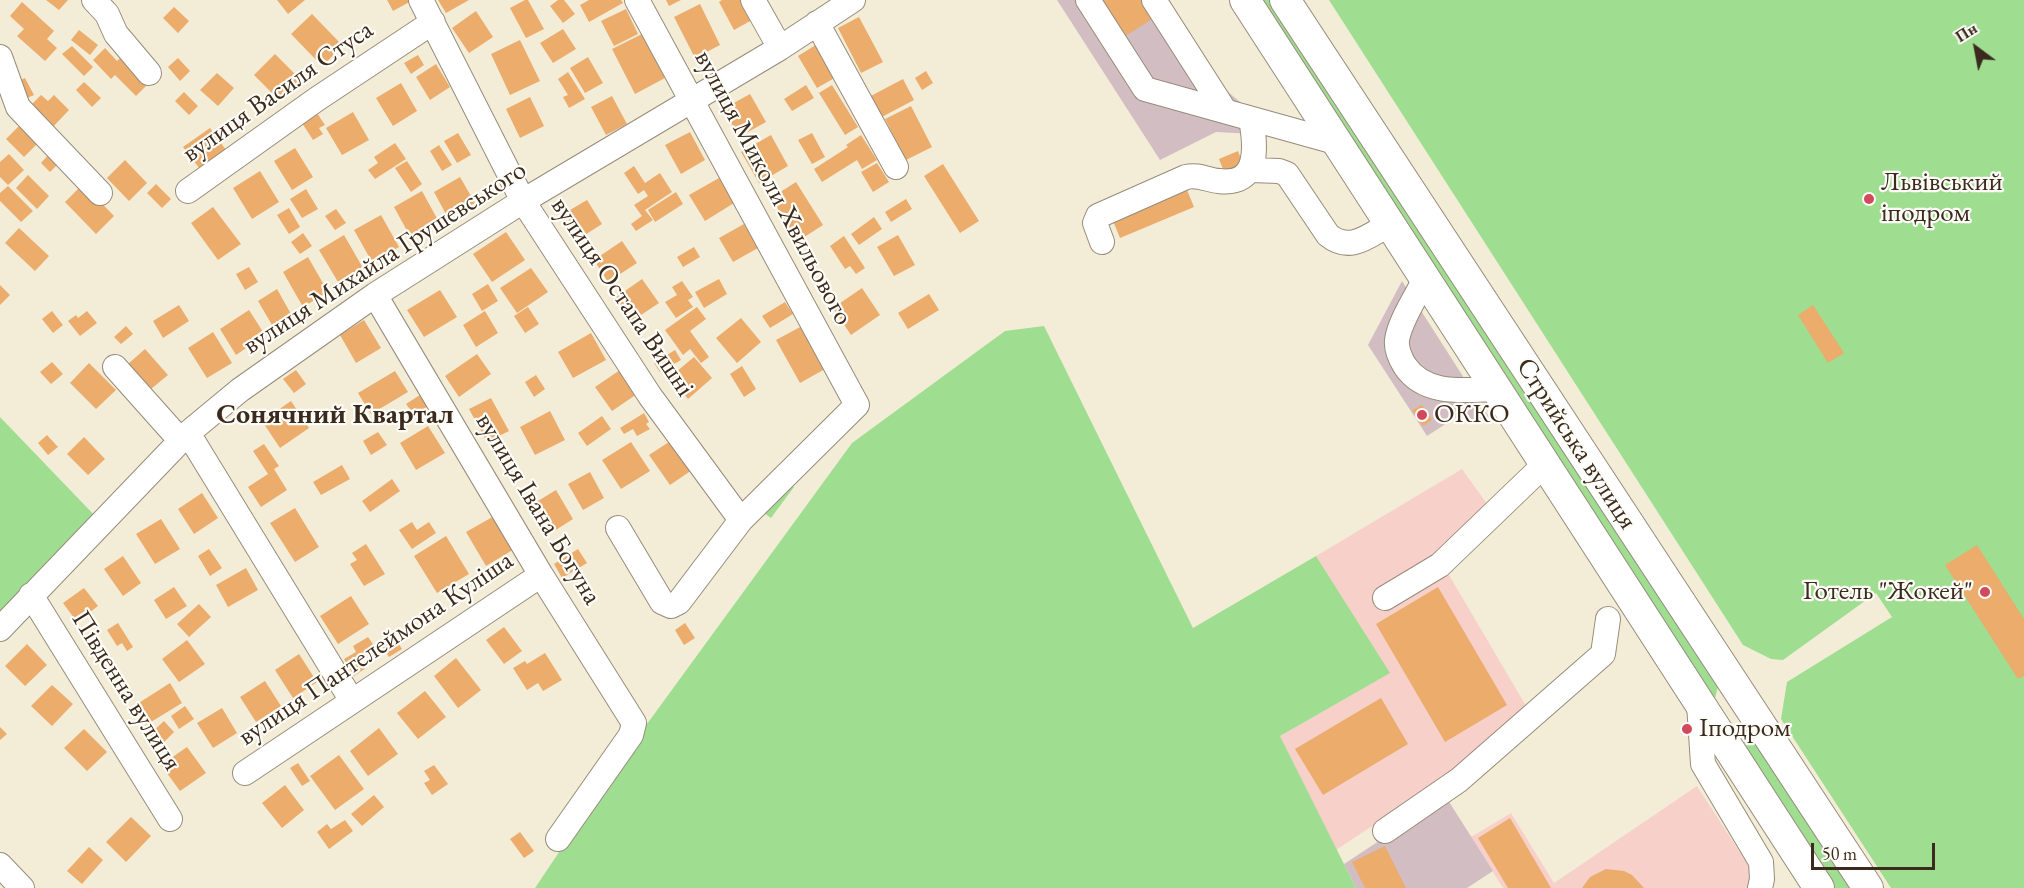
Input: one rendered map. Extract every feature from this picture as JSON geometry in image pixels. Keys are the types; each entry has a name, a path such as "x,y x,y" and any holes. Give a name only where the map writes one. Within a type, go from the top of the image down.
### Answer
{"main road":[{"name":"Стрийська вулиця","path":"1245,0 1388,225 1819,888"},
{"name":"Стрийська вулиця","path":"1285,0 1868,888"}],"street":[{"path":"94,0 107,14 116,34 149,74"},
{"name":"вулиця Остапа Вишні","path":"422,0 523,201 650,396 741,520"},
{"name":"вулиця Миколи Хвильового","path":"637,0 857,405 741,520"},
{"path":"753,0 780,48"},
{"name":"вулиця Михайла Грушевського","path":"0,629 185,437 240,390 375,295 523,201 780,48 853,0"},
{"path":"1088,0 1145,89 1335,142"},
{"path":"1154,0 1225,111"},
{"name":"вулиця Василя Стуса","path":"188,191 317,99 433,22"},
{"path":"817,23 896,167"},
{"path":"0,57 18,107 100,193"},
{"path":"1102,242 1095,223 1098,216 1186,177 1194,175 1230,182 1245,176 1251,170 1256,143 1251,119"},
{"path":"1251,170 1279,171 1287,174 1328,235 1337,242 1355,244 1388,225"},
{"path":"1424,280 1399,334 1398,350 1401,360 1417,379 1430,386 1445,390 1495,389"},
{"name":"вулиця Івана Богуна","path":"375,295 541,575 634,723 631,735 558,839"},
{"path":"115,367 185,437 352,701"},
{"path":"1385,598 1440,565 1544,465"},
{"path":"618,528 662,602 671,606 679,602 741,520"},
{"name":"вулиця Пантелеймона Куліша","path":"245,773 541,575"},
{"name":"Південна вулиця","path":"31,595 170,819"},
{"path":"1385,831 1459,780 1603,654 1608,620"},
{"path":"1700,704 1703,764 1761,862 1760,888"},
{"path":"0,865 22,888"}],"shaded area":[{"path":"1057,0 1169,0 1227,91 1247,108 1254,134 1216,132 1160,160"},
{"path":"1402,281 1489,417 1478,423 1458,416 1427,436 1368,345"},
{"path":"1462,469 1490,508 1439,558 1529,711 1452,773 1336,850 1280,736 1389,673 1316,556"},
{"path":"1697,786 1763,888 1503,888 1471,837 1511,813 1554,883"},
{"path":"1446,797 1493,871 1467,888 1356,888 1344,864"}],"green space":[{"path":"1257,0 1272,0 1718,687 1715,698 1705,695"},
{"path":"1329,0 2024,0 2024,888 1891,888 1781,719 1787,682 1892,617 1876,593 1783,660 1771,659 1743,645"},
{"path":"1044,326 1193,628 1316,556 1390,673 1280,736 1356,888 535,888 620,761 852,443 1005,331"},
{"path":"0,417 98,519 0,619"},
{"path":"782,479 794,487 771,518 757,508"},
{"path":"1746,738 1755,741 1851,888 1835,888 1751,760 1744,743"}],"building":[{"path":"46,0 68,0 59,10"},
{"path":"277,0 305,0 288,14"},
{"path":"387,0 413,0 393,11"},
{"path":"438,0 469,0 446,13"},
{"path":"528,0 544,29 526,38 510,8"},
{"path":"558,0 564,0 575,14 563,23 550,6"},
{"path":"589,0 621,0 623,3 589,22 580,5"},
{"path":"666,0 681,0 669,6"},
{"path":"742,0 752,20 734,30 719,2"},
{"path":"1100,0 1143,0 1155,17 1124,37"},
{"path":"22,2 54,31 47,39 57,48 45,61 17,36 24,29 10,16"},
{"path":"700,4 720,45 695,58 674,17"},
{"path":"174,7 189,21 178,33 163,18"},
{"path":"626,9 638,34 614,46 601,21"},
{"path":"476,11 493,37 469,53 452,28"},
{"path":"312,14 343,46 322,66 291,34"},
{"path":"859,17 883,62 861,73 838,28"},
{"path":"563,29 576,49 553,63 540,43"},
{"path":"79,30 98,45 90,55 71,40"},
{"path":"642,34 665,78 635,94 612,49"},
{"path":"520,40 540,81 510,95 491,54"},
{"path":"819,43 838,76 817,88 798,56"},
{"path":"72,46 93,67 84,76 62,54"},
{"path":"105,48 117,61 124,54 151,81 136,96 115,75 111,79 93,60"},
{"path":"275,54 300,79 279,100 254,75"},
{"path":"418,55 424,65 411,74 404,63"},
{"path":"588,57 603,83 585,93 570,68"},
{"path":"178,58 190,71 180,81 168,67"},
{"path":"436,64 450,87 430,100 416,77"},
{"path":"926,71 933,83 922,90 915,78"},
{"path":"568,72 585,99 569,108 563,97 568,95 558,79"},
{"path":"217,73 234,88 218,106 200,90"},
{"path":"25,78 34,95 23,100 14,83"},
{"path":"903,79 914,100 878,119 867,98"},
{"path":"84,82 101,98 92,107 76,90"},
{"path":"401,83 417,111 393,126 376,98"},
{"path":"806,85 814,98 792,111 784,99"},
{"path":"832,85 858,127 845,135 819,93"},
{"path":"184,92 198,106 189,115 175,101"},
{"path":"750,94 766,122 739,137 723,109"},
{"path":"41,95 48,101 54,95 69,110 51,129 28,108"},
{"path":"612,96 627,124 606,135 591,107"},
{"path":"530,97 544,126 520,138 506,109"},
{"path":"911,106 932,147 906,160 885,119"},
{"path":"353,112 369,140 342,155 326,128"},
{"path":"317,113 325,125 319,128 323,134 313,140 302,123"},
{"path":"22,123 40,141 24,157 6,139"},
{"path":"210,128 226,150 200,169 183,147"},
{"path":"690,132 705,160 681,174 665,145"},
{"path":"458,133 471,155 457,163 444,141"},
{"path":"812,133 825,157 812,164 798,140"},
{"path":"771,135 788,166 759,183 741,152"},
{"path":"861,135 877,160 862,169 857,160 822,182 814,169 848,147 846,145"},
{"path":"395,143 406,159 375,179 368,170 378,163 374,157"},
{"path":"439,145 452,165 442,171 430,151"},
{"path":"295,148 313,177 292,190 274,161"},
{"path":"1238,151 1245,169 1226,177 1219,159"},
{"path":"50,153 59,163 50,172 41,163"},
{"path":"9,154 24,170 8,185 0,177 0,162"},
{"path":"125,160 147,183 129,201 107,178"},
{"path":"407,161 422,184 411,192 395,168"},
{"path":"877,163 889,182 873,192 861,172"},
{"path":"943,164 979,221 960,233 924,176"},
{"path":"634,166 645,183 660,173 672,192 645,210 653,220 636,231 631,224 642,216 634,205 648,196 644,190 638,194 624,173"},
{"path":"260,171 279,202 252,219 233,188"},
{"path":"28,175 49,196 37,209 16,188"},
{"path":"460,177 475,203 448,218 434,192"},
{"path":"719,178 734,203 705,221 689,195"},
{"path":"796,182 823,225 798,241 771,198"},
{"path":"83,184 114,216 96,234 65,202"},
{"path":"156,184 171,199 162,208 147,193"},
{"path":"1185,185 1194,207 1120,238 1111,216"},
{"path":"8,186 33,211 21,222 0,201 0,193"},
{"path":"306,189 318,209 302,218 290,199"},
{"path":"422,191 439,222 411,238 394,207"},
{"path":"676,192 683,204 655,222 648,210"},
{"path":"906,199 912,209 891,222 885,212"},
{"path":"587,200 602,224 580,238 565,213"},
{"path":"213,207 241,244 218,260 191,223"},
{"path":"289,208 300,227 289,234 277,215"},
{"path":"336,209 346,223 335,230 325,216"},
{"path":"381,215 399,247 372,262 354,230"},
{"path":"874,217 882,229 859,245 851,234"},
{"path":"744,224 758,248 733,262 719,238"},
{"path":"19,228 49,256 35,271 5,243"},
{"path":"506,232 525,260 492,282 473,254"},
{"path":"303,233 312,246 300,254 291,242"},
{"path":"344,235 363,268 338,282 319,250"},
{"path":"898,235 915,265 894,276 877,247"},
{"path":"844,236 865,268 856,274 850,266 845,269 830,246"},
{"path":"622,241 637,263 608,282 594,260"},
{"path":"694,247 700,257 683,267 677,257"},
{"path":"308,257 328,292 303,307 283,272"},
{"path":"249,267 258,282 245,290 236,274"},
{"path":"531,268 548,292 517,313 500,288"},
{"path":"642,279 659,303 632,321 615,298"},
{"path":"719,279 727,294 704,308 695,292"},
{"path":"682,281 693,297 688,300 693,307 676,318 665,302 677,295 672,287"},
{"path":"488,284 498,301 482,311 472,294"},
{"path":"0,285 10,295 0,305"},
{"path":"862,288 880,315 851,335 833,308"},
{"path":"277,289 291,314 272,325 258,301"},
{"path":"440,290 457,317 424,337 407,310"},
{"path":"929,294 939,310 908,329 898,313"},
{"path":"785,302 793,314 770,328 762,316"},
{"path":"179,305 189,321 163,338 153,321"},
{"path":"1813,305 1844,353 1828,363 1798,315"},
{"path":"528,307 539,324 525,333 514,316"},
{"path":"697,307 706,319 690,331 709,357 701,363 690,349 683,355 665,330"},
{"path":"249,310 265,335 236,355 220,329"},
{"path":"52,311 63,325 53,333 42,319"},
{"path":"87,311 97,323 80,336 68,321 76,315 78,318"},
{"path":"485,311 498,333 476,347 463,325"},
{"path":"741,318 761,342 737,363 716,338"},
{"path":"364,320 381,348 356,363 340,335"},
{"path":"126,326 133,334 121,344 114,337"},
{"path":"802,326 825,369 800,383 776,340"},
{"path":"213,332 232,363 207,378 188,348"},
{"path":"591,333 606,360 573,378 558,352"},
{"path":"145,349 168,375 151,389 128,364"},
{"path":"675,350 681,360 660,372 654,363"},
{"path":"477,354 491,374 459,397 445,376"},
{"path":"694,357 712,378 688,399 670,377"},
{"path":"52,362 63,374 51,384 40,372"},
{"path":"89,363 116,390 96,409 70,383"},
{"path":"742,366 756,389 744,397 730,374"},
{"path":"296,370 306,384 294,393 283,379"},
{"path":"620,370 637,394 612,411 595,387"},
{"path":"395,371 408,392 371,414 358,393"},
{"path":"536,375 545,389 534,397 525,382"},
{"path":"423,393 431,404 414,415 406,404"},
{"path":"491,398 509,431 487,442 469,409"},
{"path":"291,401 309,428 280,448 262,421"},
{"path":"1422,405 1432,420 1423,426 1412,410"},
{"path":"550,411 565,440 535,455 520,427"},
{"path":"644,413 649,422 646,424 650,429 637,436 633,429 624,434 620,428"},
{"path":"602,416 611,429 587,446 578,433"},
{"path":"428,426 445,453 416,470 400,443"},
{"path":"378,432 387,445 371,455 363,441"},
{"path":"47,435 58,447 48,455 38,443"},
{"path":"84,437 105,459 88,475 67,454"},
{"path":"672,440 692,470 670,485 649,455"},
{"path":"631,442 650,471 621,489 602,460"},
{"path":"264,444 279,466 274,469 287,490 261,507 248,487 268,474 253,451"},
{"path":"342,465 350,479 321,495 313,482"},
{"path":"590,472 604,498 583,510 568,484"},
{"path":"392,479 400,491 370,512 362,501"},
{"path":"556,490 573,519 551,533 533,504"},
{"path":"202,493 218,518 194,534 178,509"},
{"path":"295,508 319,547 295,562 270,523"},
{"path":"496,515 516,548 486,566 466,532"},
{"path":"161,519 180,549 155,564 136,534"},
{"path":"412,522 417,530 429,522 436,533 412,549 399,530"},
{"path":"446,536 469,574 437,593 414,556"},
{"path":"366,544 385,574 364,586 350,564 357,560 352,553"},
{"name":"Готель \"Жокей\"","path":"1977,545 2024,619 2024,676 2018,679 1945,565"},
{"path":"209,549 222,568 210,576 198,556"},
{"path":"578,549 587,563 562,578 554,564"},
{"path":"123,556 141,583 123,596 104,569"},
{"path":"246,568 258,590 228,607 216,585"},
{"path":"174,587 187,606 166,619 154,600"},
{"path":"1438,587 1507,705 1445,742 1376,624"},
{"path":"84,588 98,606 77,622 63,603"},
{"path":"351,596 369,624 338,644 320,616"},
{"path":"199,604 211,617 189,637 177,624"},
{"path":"118,623 133,647 127,651 122,643 117,646 107,630"},
{"path":"685,623 695,638 684,645 675,630"},
{"path":"504,627 522,651 504,664 486,640"},
{"path":"392,633 402,649 389,657 379,641"},
{"path":"368,637 375,647 359,656 366,668 354,676 344,659 356,652 353,646"},
{"path":"187,640 205,664 179,682 162,659"},
{"path":"27,644 47,665 25,686 5,666"},
{"path":"545,653 562,680 543,691 538,683 527,690 513,668 525,661 527,664"},
{"path":"299,654 317,682 293,698 275,670"},
{"path":"456,658 481,690 458,708 434,676"},
{"path":"265,681 281,706 256,722 240,697"},
{"path":"170,683 182,703 146,725 134,706"},
{"path":"52,685 73,704 52,726 31,706"},
{"path":"425,691 446,717 418,739 397,713"},
{"path":"1381,698 1408,744 1323,795 1295,749"},
{"path":"185,706 194,719 179,729 171,716"},
{"path":"222,708 237,733 213,748 197,723"},
{"path":"164,721 174,732 160,746 149,735"},
{"path":"0,727 7,734 0,740"},
{"path":"379,728 398,754 368,776 350,751"},
{"path":"84,729 107,752 87,771 64,748"},
{"path":"187,747 206,773 180,791 161,765"},
{"path":"339,755 364,789 335,810 310,776"},
{"path":"298,763 310,781 302,786 290,768"},
{"path":"434,765 448,784 432,795 424,783 430,780 424,771"},
{"path":"285,785 304,810 282,828 262,803"},
{"path":"374,795 384,807 362,826 351,814"},
{"path":"131,817 151,836 126,862 106,842"},
{"path":"1510,818 1551,888 1508,888 1478,838"},
{"path":"345,820 353,831 329,849 317,832 327,824 331,829"},
{"path":"520,832 534,851 524,858 510,839"},
{"path":"1385,846 1406,888 1365,888 1352,862"},
{"path":"89,847 103,860 82,884 67,871"},
{"path":"1606,869 1624,871 1632,875 1644,888 1582,888 1590,877"}],"place":[{"name":"Львівський іподром","path":"1869,199"},
{"name":"ОККО","path":"1422,415"},
{"name":"Готель \"Жокей\"","path":"1985,592"},
{"name":"Іподром","path":"1687,729"}],"district":[{"name":"Сонячний Квартал","path":"335,415"}]}
